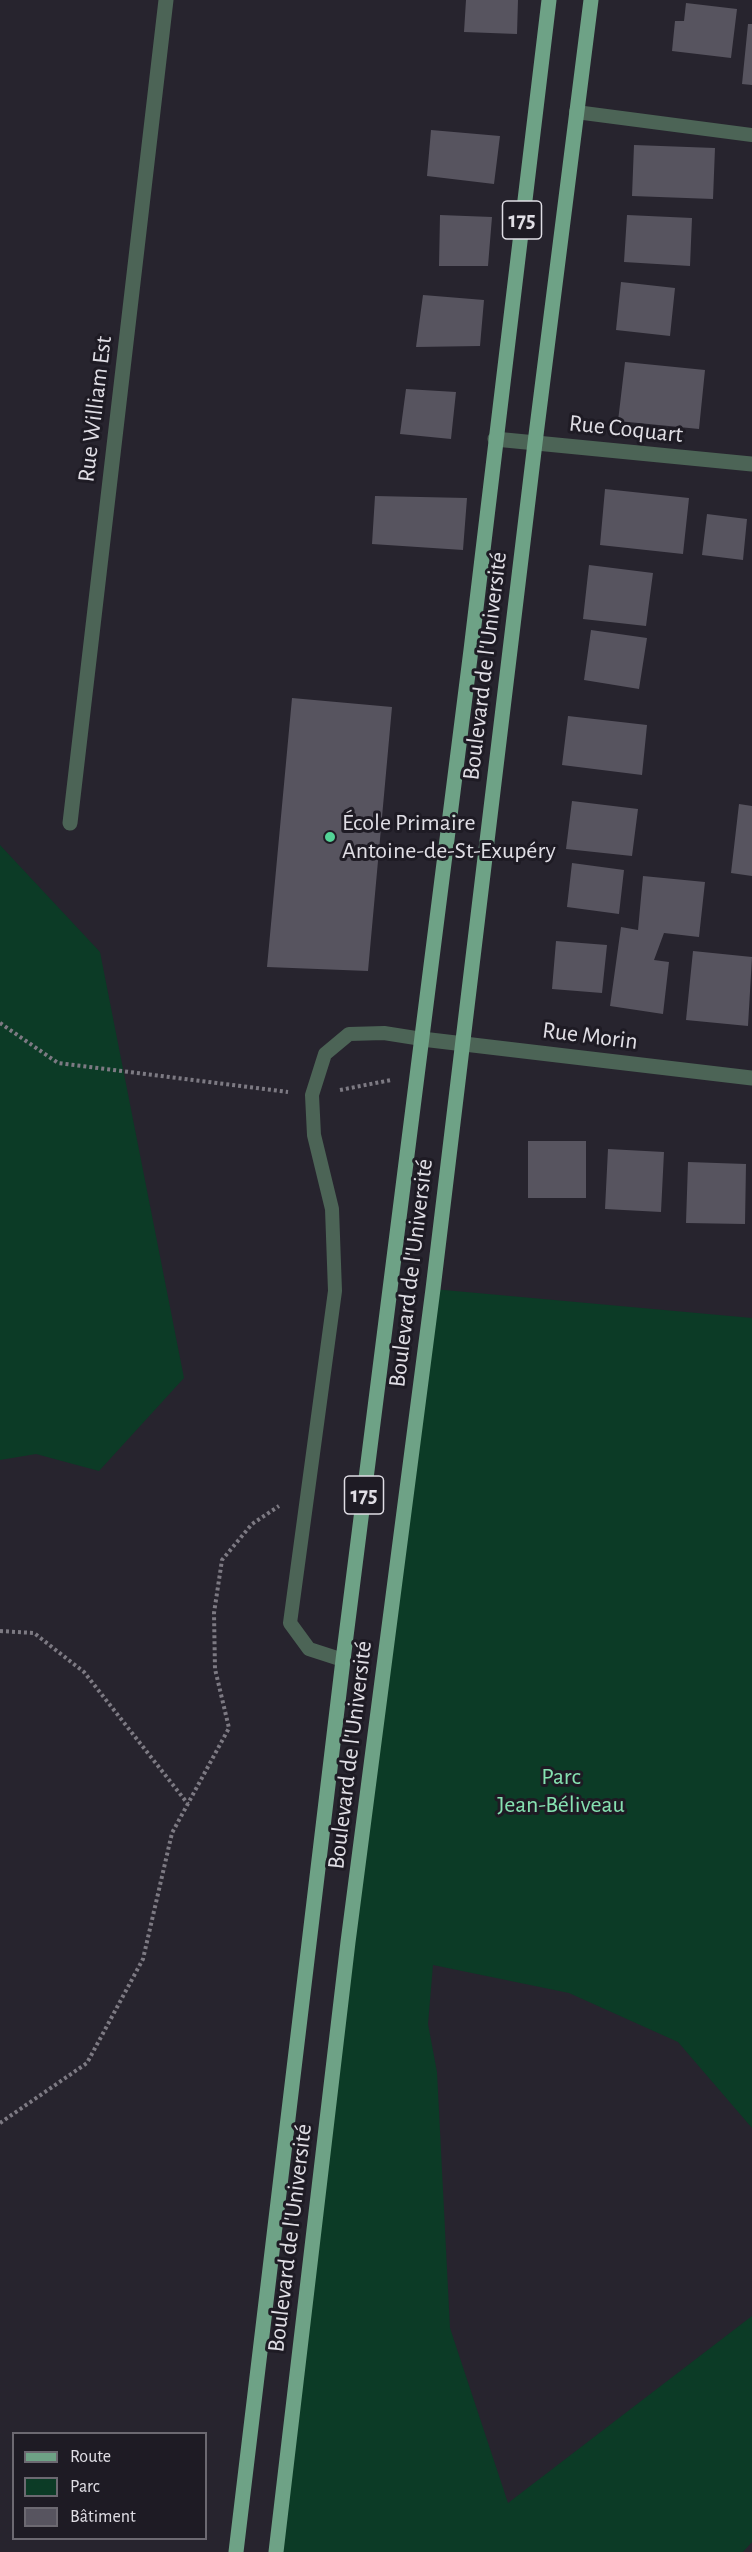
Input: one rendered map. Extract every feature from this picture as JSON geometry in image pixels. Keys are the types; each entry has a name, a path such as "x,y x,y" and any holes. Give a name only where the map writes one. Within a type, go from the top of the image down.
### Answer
{"main road":[{"name":"Boulevard de l'Université","path":"236,2552 343,1659 422,1039 549,0"},
{"name":"Boulevard de l'Université","path":"276,2552 348,1942 433,1289 591,0"}],"street":[{"name":"Rue William Est","path":"70,823 166,0"},
{"name":"Rue Coquart","path":"495,439 752,464"},
{"name":"Rue Morin","path":"422,1039 752,1078"}],"lane":[{"path":"576,112 752,135"},
{"path":"343,1659 309,1649 290,1623 335,1291 332,1209 314,1135 312,1095 325,1054 349,1034 384,1033 422,1039"}],"path":[{"path":"0,1023 58,1063 312,1095 398,1078"},
{"path":"0,2123 87,2063 143,1959 172,1833 229,1728 215,1669 214,1613 222,1560 252,1524 283,1503 309,1490"},
{"path":"0,1630 34,1633 84,1672 188,1804"}],"green space":[{"path":"0,845 100,952 184,1378 99,1471 36,1454 0,1460"},
{"name":"Parc Jean-Béliveau","path":"433,1289 752,1318 752,2128 678,2042 569,1993 433,1965 428,2024 437,2072 450,2328 508,2503 752,2316 752,2542 743,2552 276,2552"}],"building":[{"path":"466,0 518,0 517,34 464,32"},
{"path":"686,3 737,9 731,58 672,51 675,21 684,21"},
{"path":"748,24 752,24 752,85 742,84"},
{"path":"431,130 500,136 494,184 427,176"},
{"path":"634,145 715,148 713,199 632,196"},
{"path":"440,215 492,217 488,266 439,266"},
{"path":"627,215 692,218 690,266 624,262"},
{"path":"621,282 675,288 670,336 616,330"},
{"path":"423,295 484,300 480,346 416,347"},
{"path":"625,362 705,370 699,429 618,421"},
{"path":"406,389 456,392 451,439 400,434"},
{"path":"605,489 689,498 683,554 600,545"},
{"path":"375,496 467,498 463,550 372,544"},
{"path":"707,514 747,519 743,560 702,555"},
{"path":"589,565 653,573 646,626 583,619"},
{"path":"591,630 647,638 639,689 584,680"},
{"name":"École Primaire Antoine-de-St-Exupéry","path":"292,698 392,707 368,971 267,967"},
{"path":"568,716 647,725 642,775 562,765"},
{"path":"572,801 638,809 632,856 566,849"},
{"path":"739,804 752,806 752,876 731,873"},
{"path":"572,863 624,870 619,914 567,907"},
{"path":"643,876 705,882 699,937 664,933 654,960 669,962 663,1014 610,1006 621,927 638,930"},
{"path":"556,941 607,945 602,993 552,989"},
{"path":"693,951 752,957 748,1026 686,1020"},
{"path":"528,1141 586,1141 586,1198 528,1198"},
{"path":"608,1149 664,1152 661,1212 605,1209"},
{"path":"688,1162 746,1164 745,1224 686,1223"}],"place":[{"name":"École Primaire Antoine-de-St-Exupéry","path":"330,837"}]}
